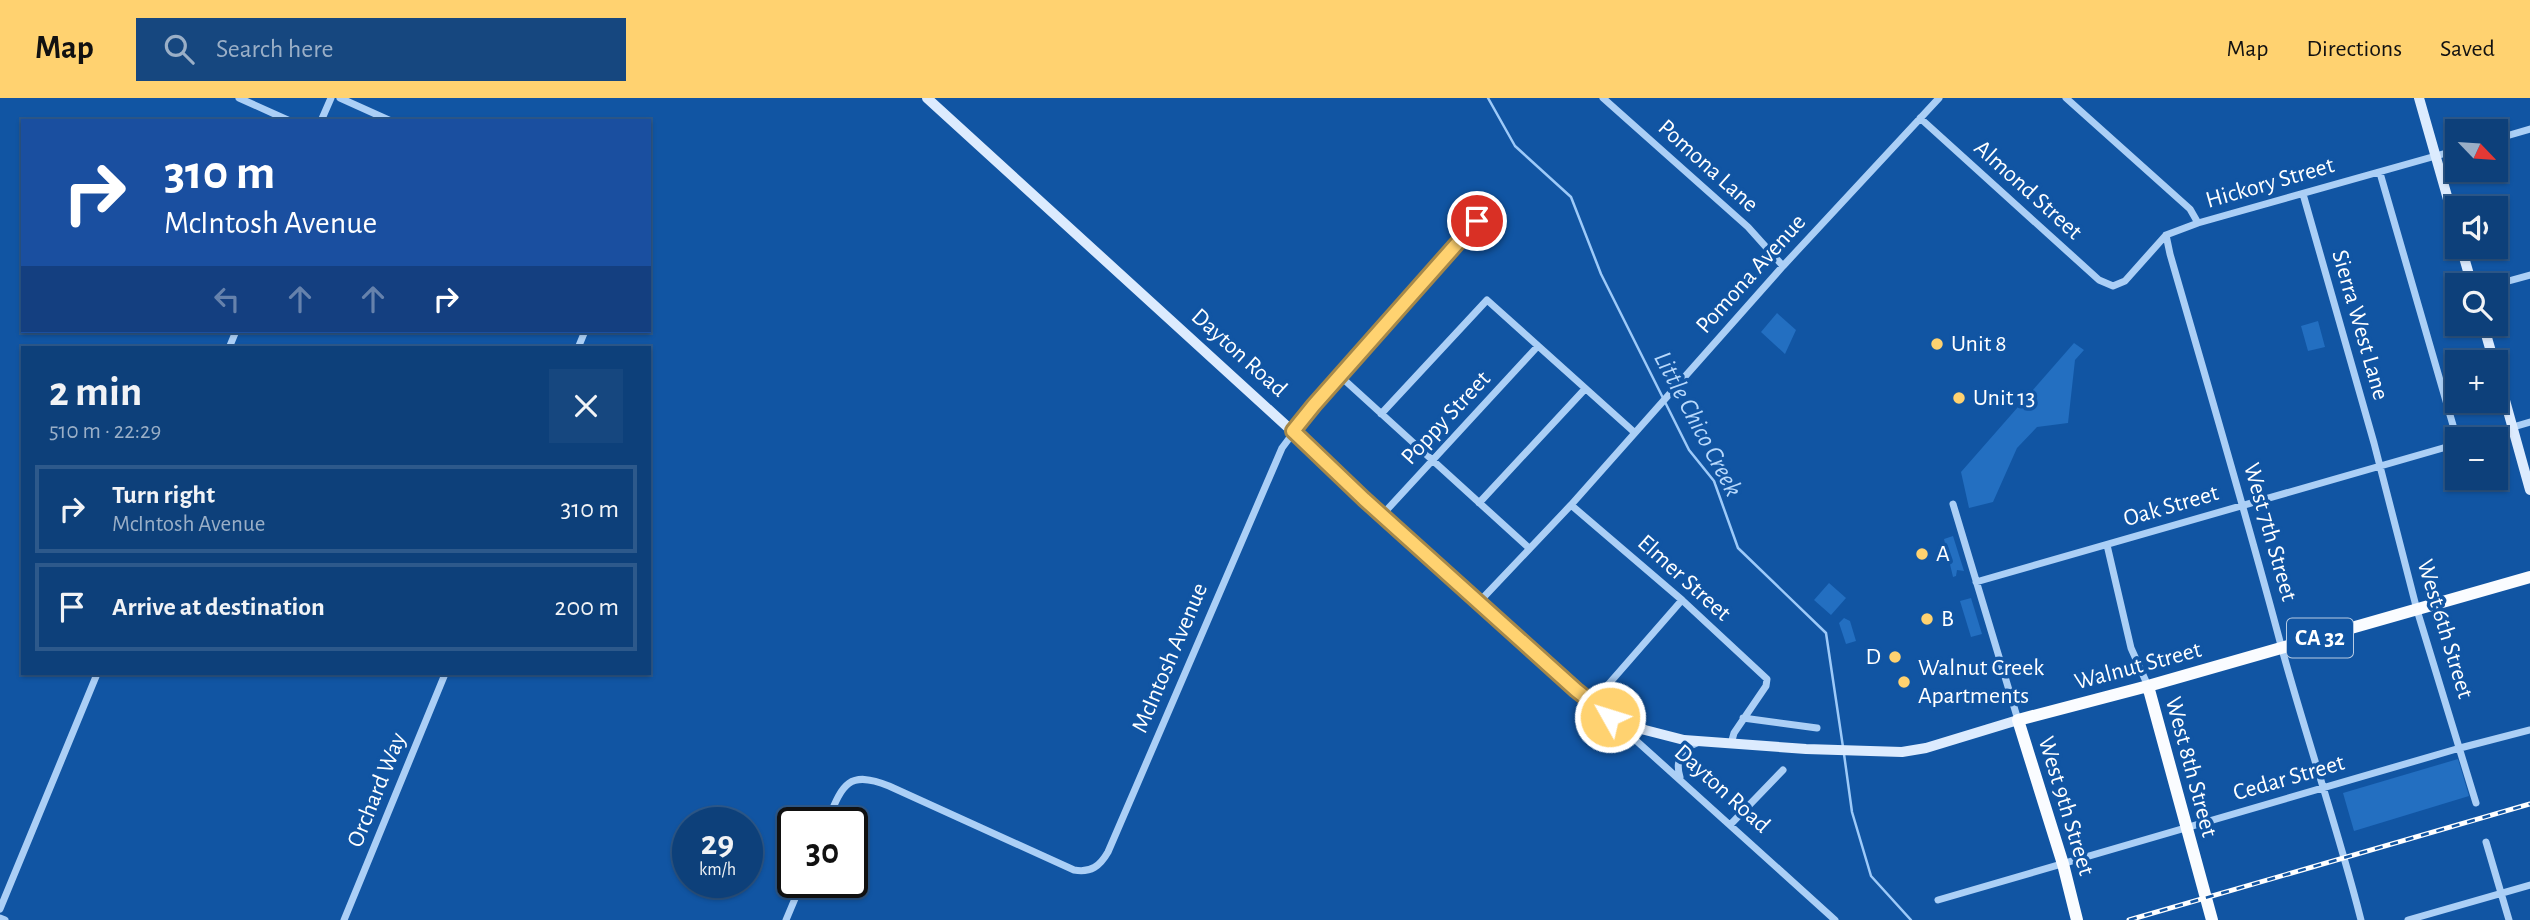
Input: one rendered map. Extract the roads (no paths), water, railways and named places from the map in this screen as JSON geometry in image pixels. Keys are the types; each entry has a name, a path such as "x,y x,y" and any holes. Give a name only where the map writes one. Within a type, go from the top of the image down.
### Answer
{"main road":[{"name":"Walnut Street","path":"2018,720 2148,687 2530,577"},
{"name":"West 8th Street","path":"2148,687 2212,920"},
{"name":"West 9th Street","path":"2018,720 2063,864 2077,920"}],"street":[{"path":"239,98 285,119"},
{"path":"322,119 331,98"},
{"path":"341,98 387,119"},
{"name":"Dayton Road","path":"927,98 1576,690 1592,701 1835,920"},
{"name":"Pomona Lane","path":"1603,98 1748,226 1783,266"},
{"name":"Pomona Avenue","path":"1480,601 1571,505 1783,266 1939,98"},
{"path":"2066,98 2188,206 2198,223"},
{"path":"2419,98 2447,196"},
{"name":"Almond Street","path":"1920,118 2099,280 2112,286"},
{"path":"2508,135 2530,129"},
{"name":"Hickory Street","path":"2112,286 2125,281 2166,235 2198,223 2445,154"},
{"path":"2380,173 2453,427"},
{"name":"Sierra West Lane","path":"2303,194 2379,466"},
{"name":"McIntosh Avenue","path":"834,807 842,789 857,779 866,778 1074,870 1089,871 1096,867 1108,852 1273,464 1293,431 1477,221"},
{"name":"West 7th Street","path":"2166,235 2361,920"},
{"path":"2508,281 2530,275"},
{"path":"1381,414 1487,300 1634,432"},
{"name":"Poppy Street","path":"1383,514 1537,347"},
{"path":"1340,376 1529,548"},
{"path":"1479,503 1585,389"},
{"path":"2508,412 2530,490"},
{"path":"2508,428 2530,422"},
{"name":"Oak Street","path":"1976,582 2244,506 2445,445"},
{"name":"West 6th Street","path":"2379,466 2417,610 2476,803"},
{"name":"West 9th Street","path":"1953,504 2018,720"},
{"name":"Elmer Street","path":"1571,505 1682,600 1764,676 1767,683 1743,718"},
{"name":"West 8th Street","path":"2107,545 2130,648 2148,687"},
{"path":"1592,701 1682,600"},
{"path":"0,909 97,675"},
{"name":"Orchard Way","path":"345,920 445,675"},
{"name":"Walnut Street","path":"1592,701 1645,730 1684,740 1867,752 1902,752 1926,748 2018,720"},
{"path":"1731,744 1743,718 1816,728"},
{"name":"Cedar Street","path":"1938,900 2530,730"},
{"path":"1682,781 1678,770 1680,757 1685,749 1701,741"},
{"path":"1730,825 1783,770"},
{"path":"2486,842 2509,920"},
{"path":"2408,920 2530,885"},
{"path":"786,920 795,898"},
{"path":"0,918 5,920"}],"waterway":[{"name":"Little Chico Creek","path":"1488,98 1515,146 1571,197 1601,274 1689,450 1714,481 1738,548 1826,633 1843,747"},
{"name":"Little Chico Creek","path":"1844,754 1852,812 1871,876 1911,920"}],"railway":[{"path":"2129,920 2530,804"}],"place":[{"name":"Unit 8","path":"1937,344"},
{"name":"Unit 13","path":"1959,398"},
{"name":"A","path":"1922,554"},
{"name":"B","path":"1927,619"},
{"name":"D","path":"1895,657"},
{"name":"Walnut Creek Apartments","path":"1904,682"}]}
